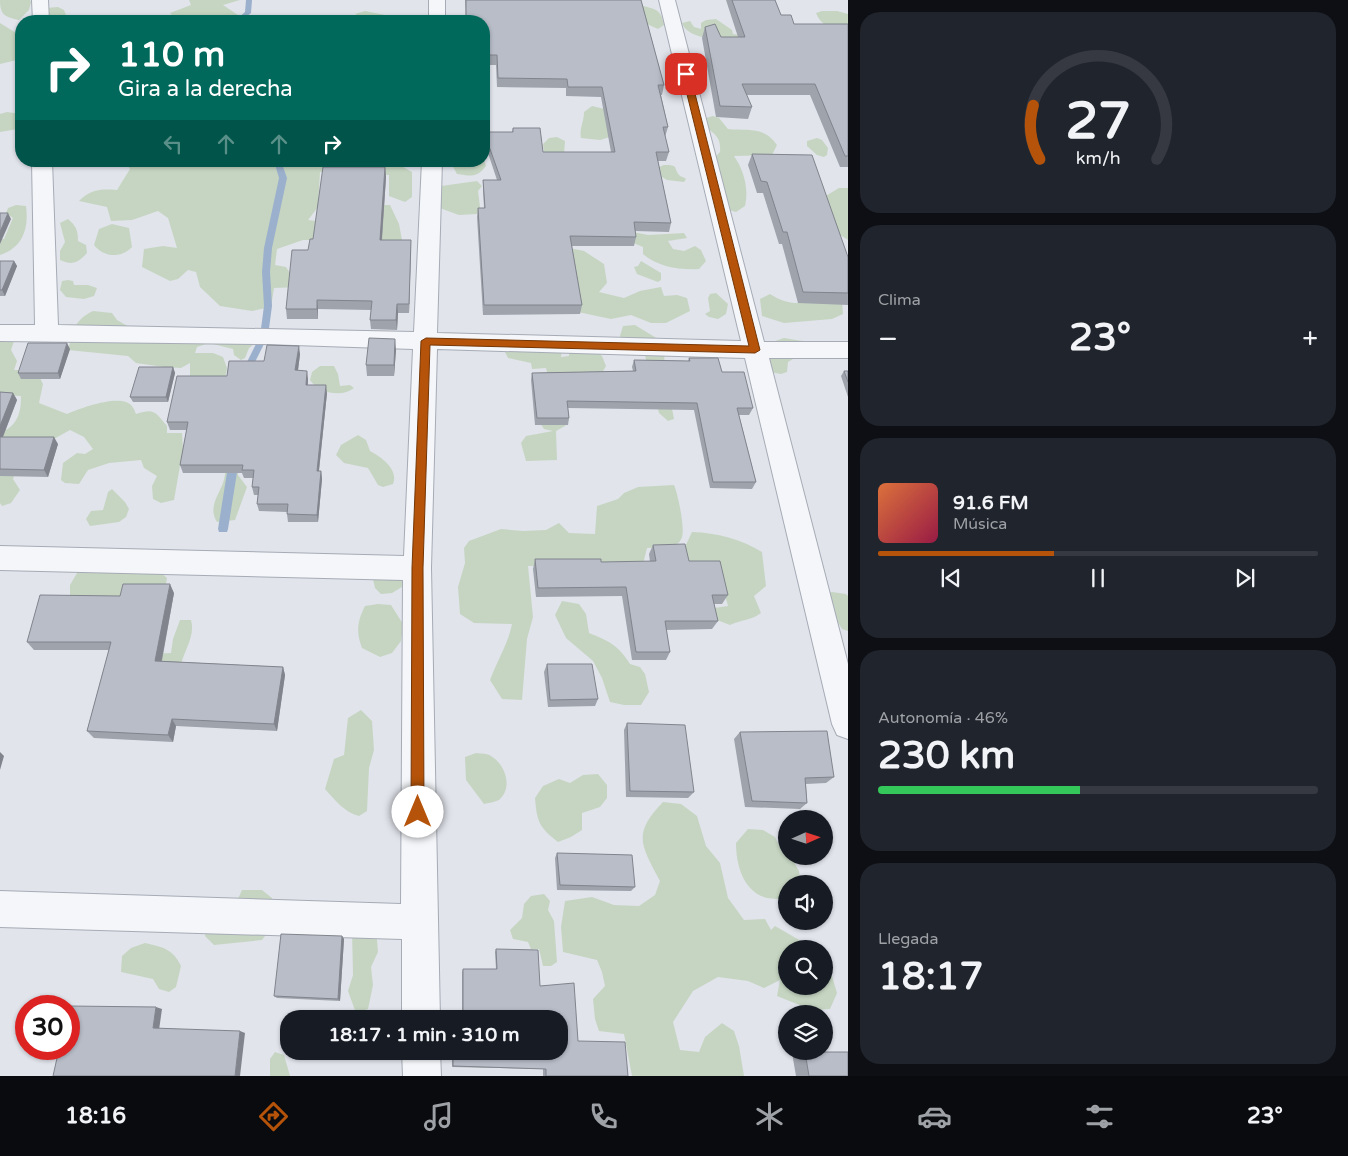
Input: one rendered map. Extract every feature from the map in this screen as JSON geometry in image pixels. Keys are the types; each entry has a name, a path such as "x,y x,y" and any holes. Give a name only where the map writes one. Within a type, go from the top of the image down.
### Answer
{"street":[{"path":"40,0 41,15"},
{"path":"437,0 437,15"},
{"path":"667,0 848,724"},
{"path":"42,167 47,334"},
{"path":"421,1010 417,568 432,167"},
{"path":"0,333 264,336 755,350 848,350"},
{"path":"0,558 417,568"},
{"path":"0,910 420,922"},
{"path":"421,1060 422,1076"}],"green space":[{"path":"0,0 30,0 31,2 29,10 24,15 15,15 15,19 4,14 1,9"},
{"path":"189,0 240,0 223,5 238,15 172,15 170,13 191,5"},
{"path":"637,3 657,11 664,25 658,29 638,20"},
{"path":"58,7 64,10 66,15 46,15 46,8"},
{"path":"365,11 385,15 357,15 355,14"},
{"path":"837,11 848,14 848,31 833,28 822,22 816,13"},
{"path":"716,19 732,30 733,34 739,35 736,40 698,36 691,33 682,23 690,21 694,27 701,29 701,23 706,20"},
{"path":"0,23 15,32 15,60 0,64"},
{"path":"592,106 609,110 613,136 600,140 581,138 584,112"},
{"path":"7,112 15,113 15,130 0,132 0,114"},
{"path":"713,116 719,118 728,129 761,132 772,139 777,145 772,155 734,156 741,167 746,186 745,206 736,212 729,210 713,159 720,152 720,143 713,132 706,127 706,118"},
{"path":"557,137 565,141 564,154 544,152 543,144 549,138"},
{"path":"817,138 822,140 828,148 827,155 824,157 817,155 807,146 807,141"},
{"path":"664,165 675,167 679,175 686,179 684,182 667,180 662,177 659,167"},
{"path":"129,167 403,167 412,172 412,197 405,202 389,196 389,175 320,172 318,207 308,220 324,222 379,205 390,205 399,224 402,240 303,240 277,249 275,265 286,267 299,287 274,288 271,307 252,311 220,306 200,287 196,272 188,270 178,279 170,281 142,267 144,249 163,246 177,248 168,218 158,211 132,220 111,221 107,207 79,201 96,191 117,190 130,169"},
{"path":"453,167 485,167 480,173 470,176 457,174"},
{"path":"477,181 482,186 478,191 480,207 477,214 459,215 437,207 441,186"},
{"path":"839,188 848,188 848,240 837,233 824,197"},
{"path":"16,205 26,206 27,214 23,236 8,252 0,255 0,239 4,239 13,218 6,213 8,208"},
{"path":"68,219 76,228 78,241 86,245 87,253 71,263 60,260 60,251 65,242 60,223"},
{"path":"112,224 129,228 132,247 118,255 102,252 94,245 99,229"},
{"path":"628,231 648,235 684,233 687,238 668,241 673,249 684,251 695,246 701,250 706,261 699,269 684,269 662,265 643,254 643,247 631,242"},
{"path":"836,247 846,249 842,301 843,314 832,319 784,323 762,316 760,299 770,294 791,303 814,300"},
{"path":"574,249 584,251 604,264 607,283 599,292 624,298 640,291 661,287 664,296 677,295 687,298 690,311 666,323 651,323 631,315 611,319 578,312 562,252"},
{"path":"641,261 661,273 661,280 658,282 637,274 634,267 638,266"},
{"path":"62,281 73,281 74,285 88,285 97,288 94,296 84,299 66,297 60,290"},
{"path":"716,293 728,304 726,314 718,319 705,314 710,311 708,298 710,294"},
{"path":"93,311 112,313 117,320 138,332 254,344 249,348 245,358 241,360 234,355 233,349 209,343 197,347 195,353 213,353 223,357 227,368 225,379 190,380 190,363 181,368 164,367 136,363 128,356 68,350 78,322"},
{"path":"635,325 658,339 664,354 666,378 674,419 668,421 659,413 644,351 625,348 620,336 623,326"},
{"path":"0,326 17,332 11,350 17,361 14,370 25,370 38,374 43,384 39,403 67,414 104,402 126,402 131,405 136,414 151,411 157,414 167,426 167,433 182,433 183,449 174,500 161,503 153,499 152,486 157,476 144,468 141,460 109,463 88,470 79,484 65,483 61,480 63,463 77,453 85,454 93,449 84,437 70,430 52,440 26,441 13,479 20,490 11,503 2,506 0,503 0,437 2,432 12,426 18,417 21,396 0,395"},
{"path":"784,338 819,342 832,341 842,349 820,358 793,359 788,362 787,372 781,374 770,372 766,347 772,342"},
{"path":"513,347 562,349 561,357 569,356 569,350 594,349 602,356 606,366 603,371 595,375 549,380 546,368 532,369 531,363 508,358 505,352"},
{"path":"320,366 334,366 338,374 340,386 350,385 354,388 343,393 331,393 319,388 310,380 312,372"},
{"path":"567,412 569,420 565,426 556,431 557,460 526,461 521,443 526,436 553,431 544,429 540,423"},
{"path":"358,435 366,440 370,451 388,464 393,473 393,484 383,487 378,485 368,468 344,463 336,455 341,445"},
{"path":"238,463 238,475 247,487 235,520 217,522 213,512 224,481 226,467"},
{"path":"674,485 683,526 681,540 675,547 647,548 643,564 528,566 533,617 527,639 522,700 502,699 490,680 512,624 474,623 460,614 458,587 465,563 464,548 469,541 501,529 523,531 546,530 559,523 569,533 595,534 597,506 618,499 624,493 638,487"},
{"path":"112,489 129,509 126,517 119,522 90,526 86,519 91,511 103,510 108,492"},
{"path":"692,532 729,537 762,552 766,586 754,596 761,613 730,625 717,620 714,608 728,606 718,568 690,563 684,549"},
{"path":"370,555 389,559 407,584 392,593 381,594 375,588 372,575 363,560"},
{"path":"80,568 159,571 167,578 166,584 115,621 70,596 70,585"},
{"path":"832,592 848,596 848,631 842,629 822,596"},
{"path":"562,601 579,604 586,614 589,633 612,644 630,664 640,667 645,674 649,692 641,705 624,705 610,702 602,678 593,661 566,638 555,615"},
{"path":"391,605 403,624 401,641 392,653 380,657 362,648 358,632 360,617 365,606"},
{"path":"180,620 191,620 192,633 180,670 122,655 171,653 173,639"},
{"path":"361,710 372,721 374,750 369,768 367,811 359,816 344,809 325,789 334,759 344,755 348,718"},
{"path":"476,753 491,756 501,765 504,771 507,783 506,789 499,800 484,804 466,780 465,757"},
{"path":"598,774 607,785 607,798 600,807 582,813 582,830 558,842 540,823 535,798 543,786 559,779 570,783 583,775"},
{"path":"663,802 681,804 697,816 706,846 720,863 728,898 744,920 765,919 771,930 775,926 778,930 782,930 799,940 778,940 778,981 764,988 748,981 718,977 693,991 673,1022 680,1050 699,1052 705,1037 722,1023 734,1031 739,1046 744,1076 632,1076 624,1034 599,1031 595,1019 593,999 605,986 597,960 563,952 561,927 565,901 592,897 614,905 639,906 655,895 660,881 644,849 643,840 643,832 653,813"},
{"path":"748,829 763,830 775,837 778,843 778,865 796,865 799,875 778,875 778,899 759,895 752,890 742,876 737,860 736,843"},
{"path":"242,890 262,890 272,898 274,924 262,940 214,945 205,936 208,922 232,912"},
{"path":"544,894 550,901 548,910 554,921 557,962 551,966 543,966 539,949 531,949 528,942 513,939 510,930 522,918 524,904 531,896"},
{"path":"376,929 378,952 371,967 373,985 368,1009 365,1010 355,1010 348,991 353,975 352,930"},
{"path":"145,943 171,952 181,966 176,987 169,992 159,989 153,979 121,972 122,956 131,948"},
{"path":"833,979 837,993 832,1005 800,1005 777,996 778,991 778,995 833,995"},
{"path":"275,1052 280,1054 280,1060 285,1060 290,1076 270,1076 270,1059"}],"building":[{"path":"466,0 641,0 664,85 658,85 668,127 663,127 669,152 656,152 671,223 634,222 636,237 570,236 582,305 484,305 478,208 485,208 483,180 501,180 490,149 490,132 513,132 513,128 540,128 543,152 615,152 602,87 568,87 567,79 498,78 497,55 490,55 490,15 466,15"},
{"path":"732,0 775,0 781,15 791,15 794,24 848,24 848,156 845,156 815,84 742,84 752,107 720,106 705,27 715,24 721,37 745,37"},
{"path":"752,154 812,155 848,257 848,293 803,292 787,232 783,232 767,182 761,181"},
{"path":"323,167 385,167 380,240 411,240 409,304 397,304 396,320 370,320 372,301 317,300 317,309 286,309 292,250 308,250 310,239 313,239"},
{"path":"0,213 8,213 0,232"},
{"path":"0,261 14,261 2,290 0,290"},
{"path":"369,338 395,339 394,365 366,365"},
{"path":"28,343 67,343 58,373 18,373"},
{"path":"267,345 299,346 295,370 307,371 306,385 326,385 317,471 321,471 317,515 287,514 288,504 257,504 259,487 252,487 254,470 242,470 243,465 180,465 188,422 167,422 177,376 227,376 229,361 264,361"},
{"path":"689,358 718,358 722,372 744,372 753,408 737,408 756,482 713,482 697,403 567,401 569,418 537,418 532,373 636,371 634,360 690,361"},
{"path":"139,367 173,367 166,397 130,397"},
{"path":"844,371 848,371 848,382"},
{"path":"0,392 13,393 0,426"},
{"path":"0,437 54,437 44,470 0,469"},
{"path":"685,544 689,561 720,561 728,595 712,595 718,621 665,621 670,652 636,652 626,587 538,588 535,559 601,559 601,562 656,561 653,545"},
{"path":"123,584 170,584 155,661 283,667 274,724 172,719 168,735 87,731 111,642 27,642 40,595 120,596"},
{"path":"547,664 592,664 598,699 550,700"},
{"path":"627,723 685,725 694,792 630,791"},
{"path":"827,731 834,777 805,778 807,803 752,801 740,732"},
{"path":"557,853 632,855 635,887 560,885"},
{"path":"281,934 342,936 338,999 274,996"},
{"path":"496,949 538,950 540,986 574,983 578,1041 625,1042 628,1076 546,1076 546,1069 453,1066 453,1060 568,1060 568,1010 463,1010 463,969 497,969"},
{"path":"80,1006 156,1007 153,1028 240,1031 235,1076 53,1076 57,1060 80,1060"},
{"path":"833,1052 848,1052 848,1076 809,1076 806,1060 833,1060"}],"waterway":[{"path":"246,15 248,13 249,0"},
{"path":"248,374 250,364 264,336 268,306 266,272 268,248 283,178 279,167"},
{"path":"223,529 234,460"}],"route":[{"path":"418,812 417,568 426,341 755,350 686,74"}]}
